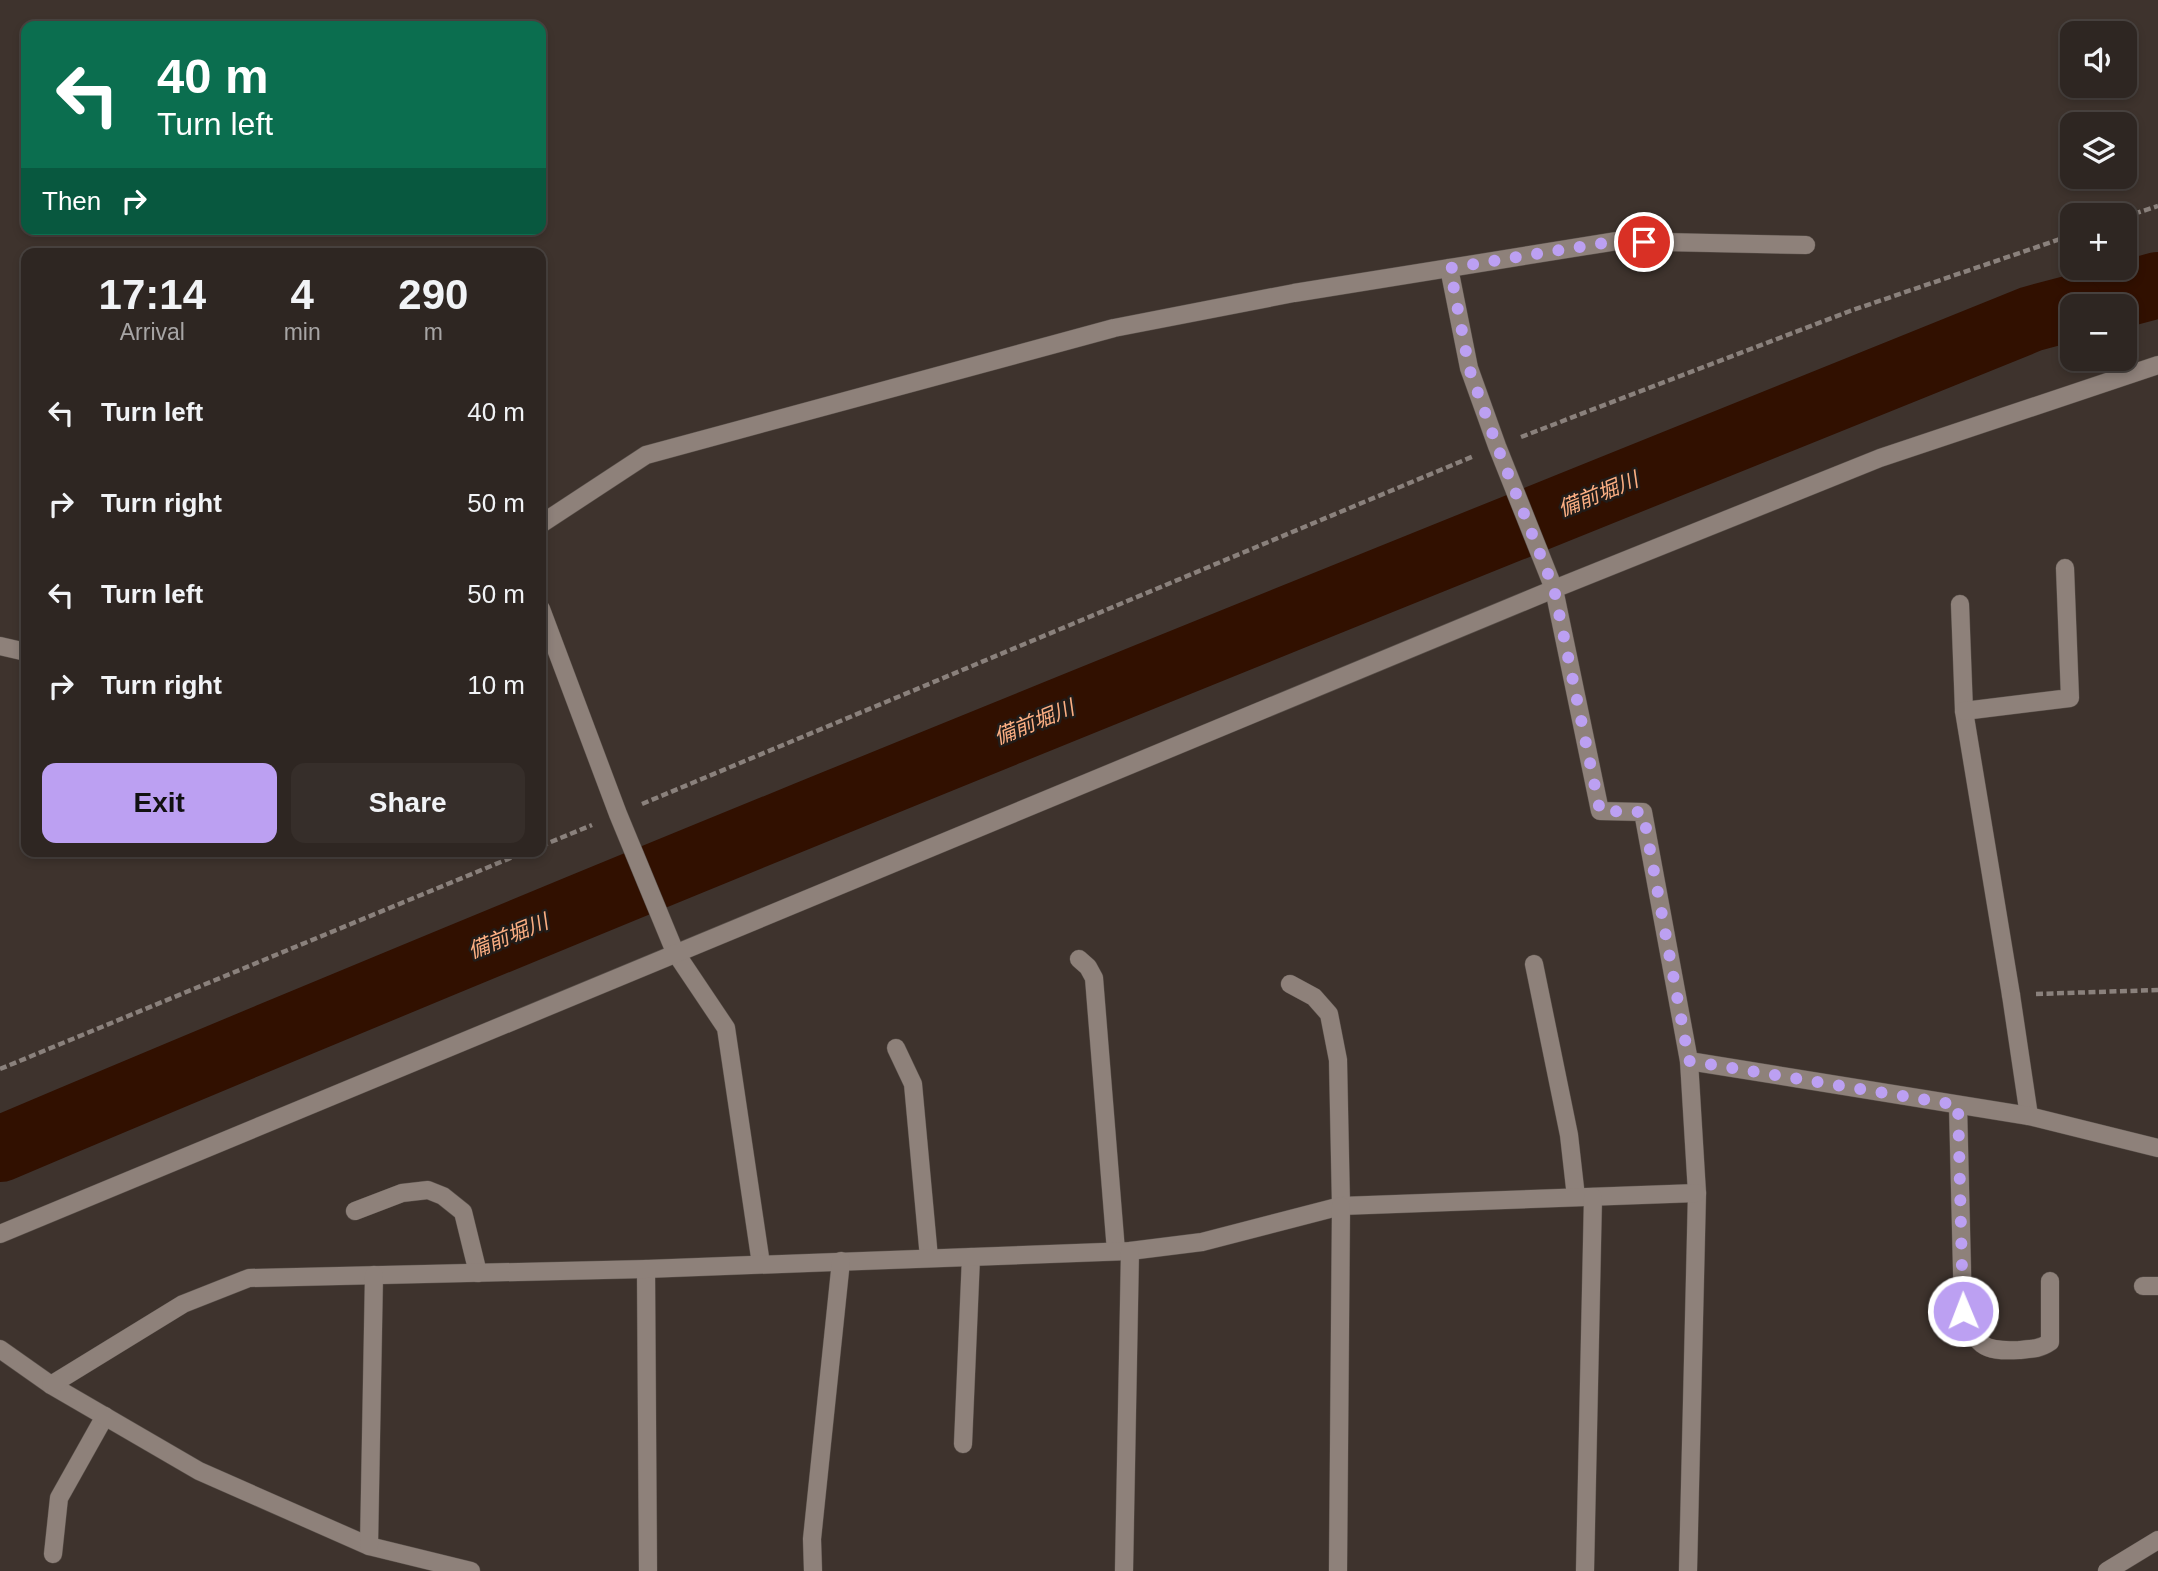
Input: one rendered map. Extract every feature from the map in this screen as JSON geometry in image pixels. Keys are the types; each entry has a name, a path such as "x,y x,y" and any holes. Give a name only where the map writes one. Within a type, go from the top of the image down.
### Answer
{"street":[{"path":"546,521 646,455 1114,328 1294,293 1616,241 1806,245"},
{"path":"1450,268 1469,368 1554,589 1600,811 1643,812 1689,1061 1697,1193 1688,1571"},
{"path":"0,1234 1554,589 1880,458 2158,365"},
{"path":"1965,711 2070,698 2065,568"},
{"path":"1960,604 1965,711 2029,1116"},
{"path":"546,622 618,814 675,952 726,1028 761,1264"},
{"path":"0,646 21,651"},
{"path":"1079,959 1088,967 1094,978 1123,1251 1124,1571"},
{"path":"1534,964 1569,1135 1585,1197 1584,1571"},
{"path":"1290,984 1314,997 1329,1014 1338,1060 1341,1206 1338,1571"},
{"path":"896,1048 913,1084 929,1258"},
{"path":"1689,1061 2029,1116 2158,1148"},
{"path":"1958,1105 1963,1311 1979,1342 1994,1351 2041,1348 2050,1342 2050,1281"},
{"path":"355,1210 402,1193 428,1190 443,1196 463,1212 478,1273"},
{"path":"51,1385 183,1304 249,1278 646,1269 1123,1251 1202,1242 1341,1206 1697,1193"},
{"path":"963,1444 971,1257"},
{"path":"813,1571 812,1539 841,1261"},
{"path":"646,1269 648,1571"},
{"path":"369,1546 374,1275"},
{"path":"1,1350 51,1385 200,1471 369,1546 471,1571"},
{"path":"53,1554 59,1498 105,1416"},
{"path":"2107,1571 2158,1540"}],"path":[{"path":"2137,213 2158,206"},
{"path":"546,844 1497,446 1850,311 2060,239"},
{"path":"0,1069 513,857"},
{"path":"2011,995 2158,990"}],"waterway":[{"name":"備前堀川","path":"2124,294 2158,285"},
{"name":"備前堀川","path":"0,1149 1014,730 2031,319 2060,311"}],"route":[{"path":"1644,242 1616,241 1450,268 1469,368 1554,589 1600,811 1643,812 1689,1061 1958,1105 1963,1311"}]}
